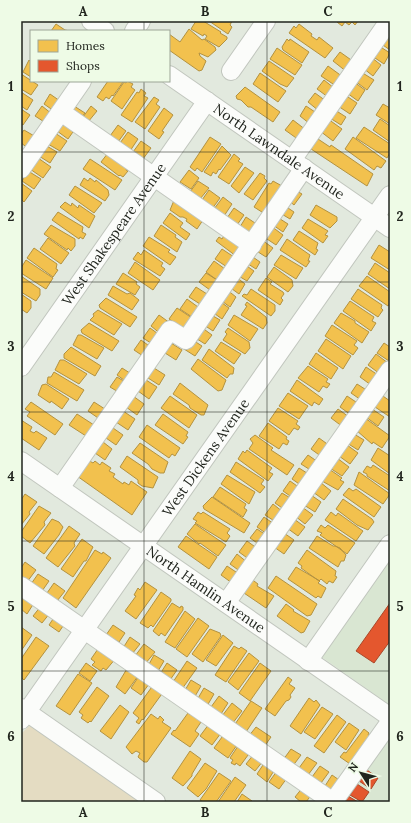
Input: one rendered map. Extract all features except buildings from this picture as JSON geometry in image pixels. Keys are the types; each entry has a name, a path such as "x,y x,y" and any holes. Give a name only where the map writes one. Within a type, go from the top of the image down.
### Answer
{"street":[{"path":"91,21 104,30"},
{"path":"135,30 141,21"},
{"path":"231,71 266,21"},
{"path":"60,488 170,330 186,340 252,245 298,164 389,21"},
{"name":"North Lawndale Avenue","path":"170,76 390,228"},
{"path":"21,169 81,82"},
{"name":"West Shakespeare Avenue","path":"21,367 207,101"},
{"path":"61,112 252,245"},
{"name":"West Dickens Avenue","path":"23,713 85,629 390,195"},
{"path":"226,603 390,370"},
{"name":"North Hamlin Avenue","path":"21,461 390,717"},
{"path":"308,660 390,544"},
{"path":"21,586 333,802 390,722"},
{"path":"23,713 156,802"}],"shaded area":[{"path":"390,560 390,705 322,657"},
{"path":"390,725 390,802 335,802"},
{"path":"29,726 35,728 141,802 21,802 21,734"}]}
